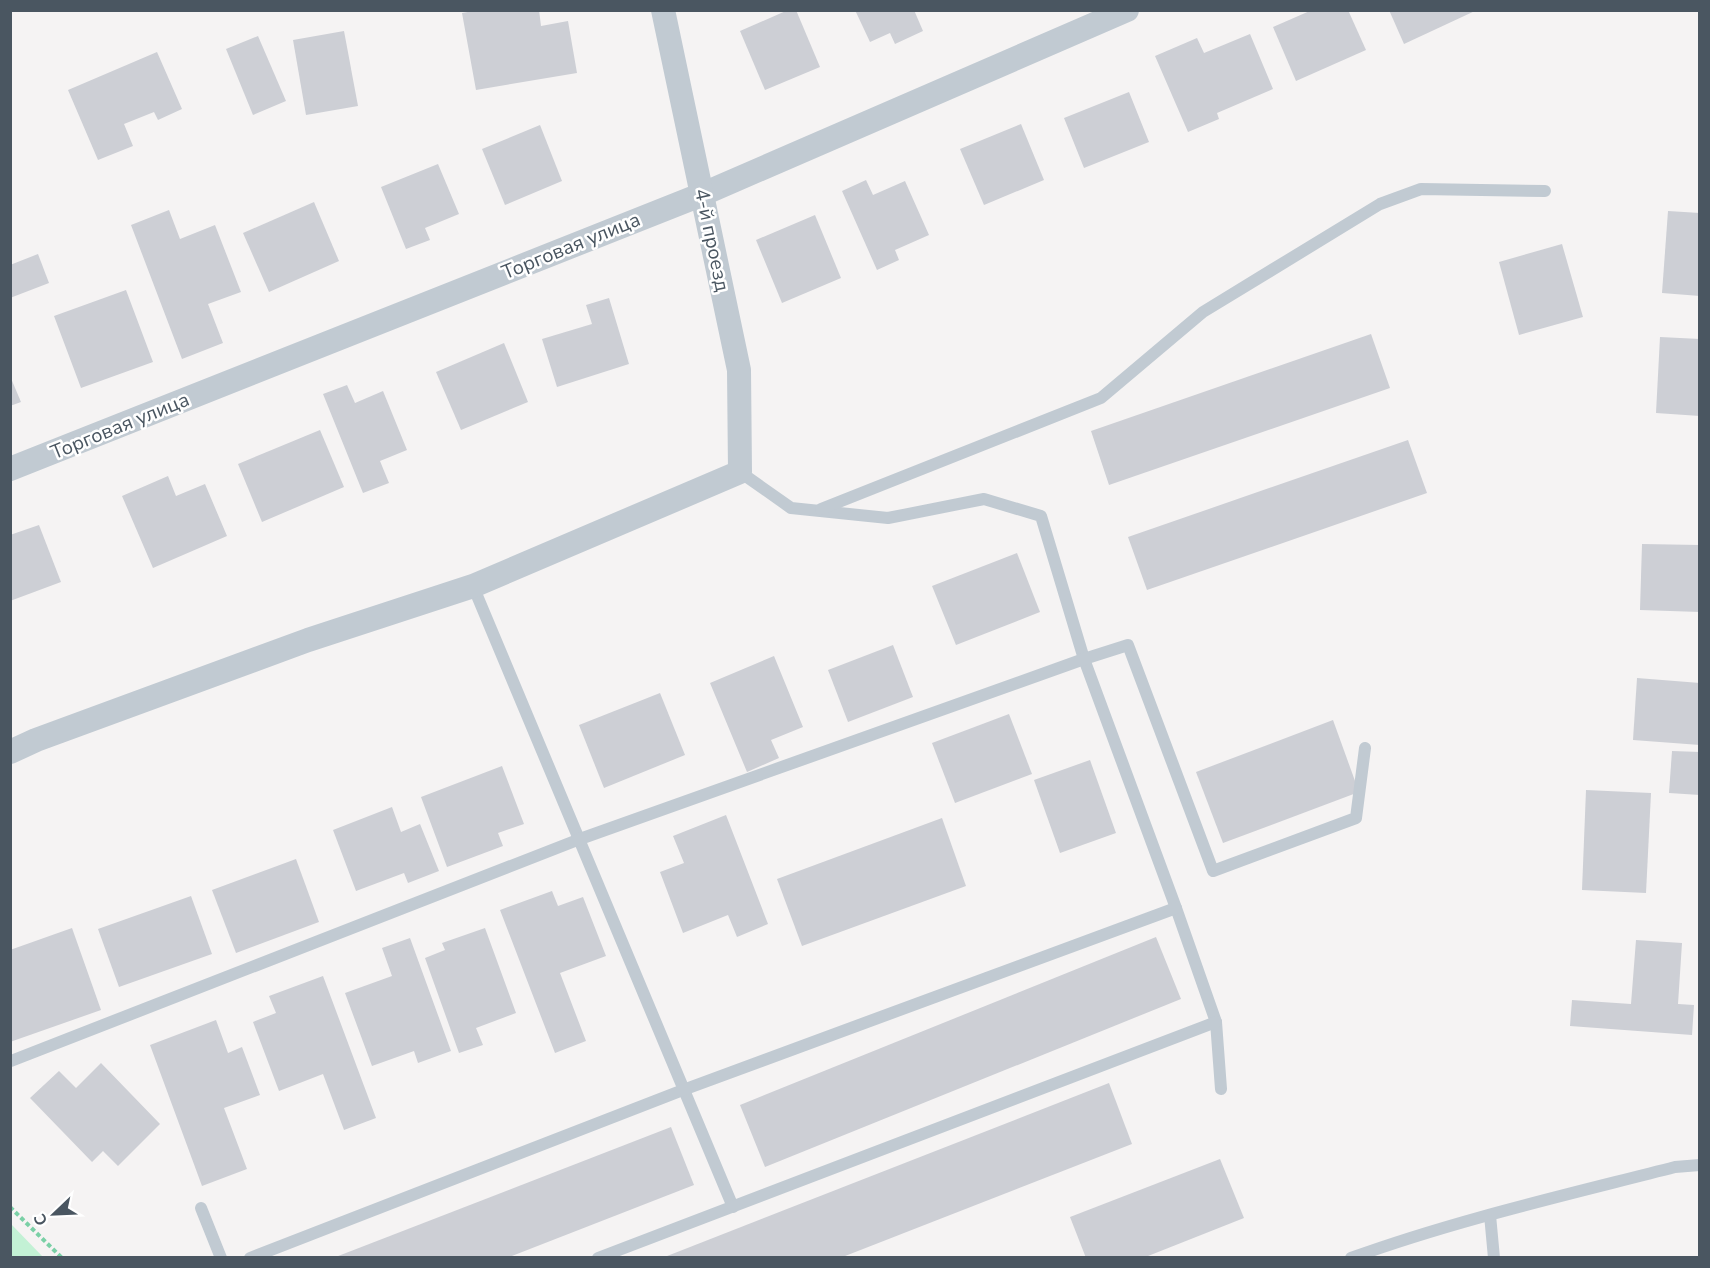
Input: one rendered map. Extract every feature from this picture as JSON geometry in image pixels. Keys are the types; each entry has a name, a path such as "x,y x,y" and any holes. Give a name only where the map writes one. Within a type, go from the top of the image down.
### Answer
{"street":[{"name":"4-й проезд","path":"663,10 739,370 740,472"},
{"name":"Торговая улица","path":"10,469 703,194 1127,10"},
{"path":"10,752 36,740 308,640 473,586 740,472"}],"lane":[{"path":"817,510 1101,398 1203,312 1380,204 1421,189 1545,191"},
{"path":"740,472 791,508 888,518 984,499 1041,516 1084,659 1216,1022 1221,1089"},
{"path":"473,586 732,1207"},
{"path":"11,1061 580,839 1128,645 1213,872 1356,818 1365,748"},
{"path":"250,1257 683,1090 1176,908"},
{"path":"598,1257 1216,1022"},
{"path":"1350,1257 1402,1239 1490,1215 1674,1167 1700,1165"},
{"path":"201,1208 221,1257"},
{"path":"1490,1215 1494,1257"}],"path":[{"path":"10,1207 62,1257"}],"green space":[{"path":"11,1224 43,1257 11,1257"}],"building":[{"path":"479,10 539,10 541,26 568,21 577,73 476,90 462,13"},
{"path":"788,10 796,10 820,67 765,90 740,31"},
{"path":"855,10 914,10 923,31 895,44 890,33 870,42"},
{"path":"1312,10 1348,10 1366,50 1296,81 1273,27"},
{"path":"1389,10 1477,10 1404,44"},
{"path":"344,31 358,106 306,115 293,40"},
{"path":"1250,34 1273,89 1217,113 1219,119 1188,132 1155,56 1197,38 1204,53"},
{"path":"258,36 286,101 253,115 226,49"},
{"path":"157,52 182,109 158,120 154,112 124,124 133,146 98,160 68,90"},
{"path":"1129,92 1149,142 1084,168 1064,118"},
{"path":"1021,124 1044,180 984,205 960,149"},
{"path":"540,125 562,181 505,205 482,149"},
{"path":"438,164 459,214 425,228 430,240 406,249 381,187"},
{"path":"866,180 873,195 905,181 929,235 895,250 899,260 877,270 842,191"},
{"path":"314,202 339,261 269,292 243,233"},
{"path":"169,210 180,239 215,225 241,292 208,304 223,343 182,359 131,225"},
{"path":"1668,211 1700,213 1700,296 1662,293"},
{"path":"815,215 841,278 782,303 756,240"},
{"path":"1562,244 1583,317 1519,335 1499,262"},
{"path":"38,254 49,283 10,298 10,265"},
{"path":"126,290 153,362 81,388 54,316"},
{"path":"609,298 629,364 557,387 542,339 592,324 586,305"},
{"path":"1371,334 1390,388 1109,485 1091,431"},
{"path":"1660,337 1700,339 1700,416 1656,413"},
{"path":"504,343 528,402 461,430 436,372"},
{"path":"10,376 21,402 10,406"},
{"path":"347,385 355,403 383,391 407,450 380,461 389,483 363,493 323,394"},
{"path":"320,430 344,487 262,522 238,464"},
{"path":"1408,440 1427,493 1147,590 1128,537"},
{"path":"168,476 176,496 205,484 227,536 153,568 122,496"},
{"path":"39,525 61,582 10,601 10,535"},
{"path":"1642,544 1700,545 1700,612 1640,610"},
{"path":"1017,553 1040,612 956,645 932,586"},
{"path":"893,645 913,697 848,722 828,670"},
{"path":"774,656 803,727 771,740 779,758 747,772 710,683"},
{"path":"1637,678 1700,683 1700,745 1633,740"},
{"path":"660,693 685,755 604,788 579,725"},
{"path":"1009,714 1032,774 955,803 932,743"},
{"path":"1333,720 1359,792 1223,843 1196,772"},
{"path":"1672,751 1700,752 1700,795 1669,793"},
{"path":"1090,760 1116,833 1060,853 1034,780"},
{"path":"502,766 524,824 498,833 503,846 447,867 421,797"},
{"path":"1586,790 1651,793 1646,893 1582,890"},
{"path":"392,807 401,832 420,824 439,871 408,883 404,873 356,891 333,830"},
{"path":"726,815 768,924 737,937 728,915 683,933 660,872 684,863 673,836"},
{"path":"942,818 966,886 802,946 777,879"},
{"path":"296,859 319,922 236,953 212,890"},
{"path":"552,891 558,906 583,897 606,956 560,973 586,1041 555,1053 500,910"},
{"path":"191,896 212,954 119,987 98,929"},
{"path":"72,928 101,1010 10,1042 10,950"},
{"path":"485,928 516,1013 476,1028 483,1045 459,1053 425,958 445,950 442,943"},
{"path":"1156,937 1181,999 765,1167 740,1105"},
{"path":"410,938 451,1051 418,1063 414,1051 372,1066 345,993 392,976 382,948"},
{"path":"1636,940 1682,943 1678,1004 1694,1005 1692,1035 1570,1026 1572,1000 1631,1004"},
{"path":"323,976 376,1118 344,1130 323,1074 279,1091 253,1022 276,1013 269,996"},
{"path":"216,1020 228,1053 242,1047 260,1095 224,1108 247,1169 202,1186 150,1045"},
{"path":"101,1063 160,1124 118,1166 103,1151 92,1162 30,1098 59,1071 76,1088"},
{"path":"1109,1083 1132,1144 840,1258 662,1258"},
{"path":"671,1127 694,1185 507,1258 333,1258"},
{"path":"1220,1159 1244,1218 1143,1258 1086,1258 1070,1217"}]}
